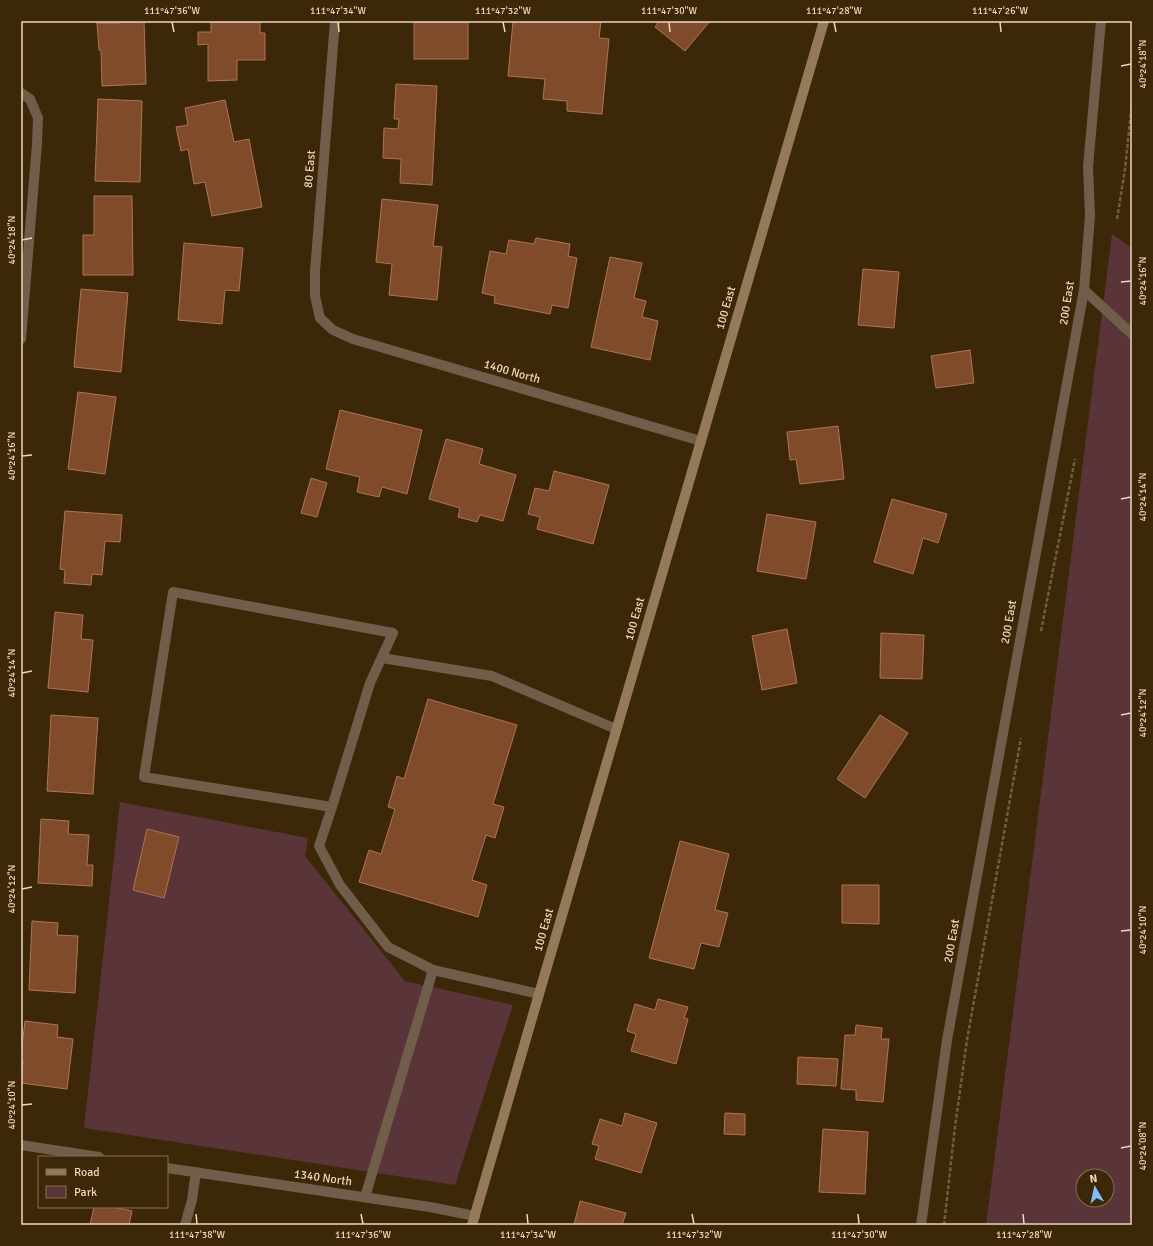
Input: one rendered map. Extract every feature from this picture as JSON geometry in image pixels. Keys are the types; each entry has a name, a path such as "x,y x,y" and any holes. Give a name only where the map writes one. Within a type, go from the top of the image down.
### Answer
{"main road":[{"name":"100 East","path":"473,1220 824,21"}],"street":[{"name":"80 East","path":"320,318 315,296 315,270 335,21"},
{"name":"200 East","path":"921,1225 947,1040 1084,290 1090,216 1088,167 1102,21"},
{"path":"21,93 30,99 38,118 21,339"},
{"path":"1084,290 1132,334"},
{"name":"1400 North","path":"320,318 333,330 352,339 701,441"},
{"path":"332,807 144,777 172,592 393,633 370,683 332,807 319,846 340,885 388,947 433,970 539,994"},
{"path":"382,658 492,676 616,729"},
{"path":"365,1198 433,970"},
{"path":"21,1145 92,1156"},
{"name":"1340 North","path":"168,1168 430,1207 473,1220"},
{"path":"185,1225 192,1200 196,1172"}],"path":[{"path":"1117,219 1125,169 1132,102"},
{"path":"1040,633 1075,459"},
{"path":"944,1225 967,1040 1022,732"}],"green space":[{"path":"1112,234 1132,248 1132,1225 986,1225"},
{"path":"120,802 308,838 305,856 405,981 513,1005 455,1185 84,1128"}],"building":[{"path":"120,21 144,21 146,84 102,86 101,50 99,50 97,23 120,23"},
{"path":"211,21 260,21 260,33 265,33 265,60 237,60 237,80 208,81 208,44 198,45 198,32 211,32"},
{"path":"414,21 468,21 468,59 414,59"},
{"path":"513,21 601,21 599,38 609,39 602,114 567,111 567,101 543,99 545,79 508,76"},
{"path":"659,21 710,21 685,51 655,27"},
{"path":"396,84 437,86 432,185 400,183 401,159 383,158 384,128 398,129 399,119 394,119"},
{"path":"98,99 142,101 140,182 95,181"},
{"path":"225,100 234,142 249,139 262,207 212,216 205,182 194,184 188,149 181,151 176,127 188,125 185,108"},
{"path":"94,196 132,196 133,275 83,275 83,235 94,235"},
{"path":"382,199 438,205 433,246 442,247 437,300 389,295 392,264 376,262"},
{"path":"536,238 570,244 568,256 577,258 568,308 552,305 550,314 494,303 495,296 482,293 490,251 506,254 509,240 534,244"},
{"path":"184,243 243,248 239,291 225,290 222,324 178,320"},
{"path":"610,257 642,263 634,298 646,301 642,317 658,321 650,360 591,347"},
{"path":"863,269 899,272 894,328 858,325"},
{"path":"81,289 128,293 121,372 74,367"},
{"path":"970,350 974,383 936,388 931,356"},
{"path":"78,392 116,397 105,474 68,469"},
{"path":"340,410 422,430 407,494 382,487 379,497 357,492 360,477 326,469"},
{"path":"838,426 844,479 800,484 796,459 790,460 787,432"},
{"path":"446,439 483,449 479,464 516,475 503,521 480,515 477,522 458,517 460,508 429,499"},
{"path":"554,471 609,485 593,544 537,529 540,517 528,514 535,488 549,491"},
{"path":"311,478 327,483 317,517 301,513"},
{"path":"892,499 947,514 938,543 923,538 913,574 874,562"},
{"path":"65,511 122,515 120,542 105,541 102,575 92,574 91,585 64,583 65,570 60,569"},
{"path":"767,514 816,522 806,579 757,571"},
{"path":"55,612 83,615 81,639 93,640 88,692 48,688"},
{"path":"787,629 797,683 762,690 752,636"},
{"path":"881,633 924,635 922,679 880,678"},
{"path":"428,699 517,725 493,804 504,807 495,838 486,835 472,880 487,885 478,917 359,882 369,850 381,854 395,809 388,807 397,776 404,779"},
{"path":"51,715 98,718 93,794 47,791"},
{"path":"880,715 908,733 865,798 837,779"},
{"path":"41,819 69,821 68,834 89,835 87,865 93,865 92,886 38,883"},
{"path":"147,829 179,837 164,898 133,890"},
{"path":"680,841 729,854 715,910 728,913 719,947 701,943 694,969 649,958"},
{"path":"842,885 879,885 879,924 842,923"},
{"path":"32,921 58,923 57,935 78,936 75,993 29,990"},
{"path":"658,999 688,1007 684,1018 688,1019 676,1064 631,1051 636,1034 627,1031 635,1004 655,1010"},
{"path":"25,1021 58,1025 57,1037 73,1039 67,1089 21,1083 23,1061 21,1061 21,1054"},
{"path":"856,1025 882,1028 881,1039 889,1039 883,1102 856,1100 856,1090 841,1089 845,1035 855,1035"},
{"path":"798,1057 838,1059 836,1086 797,1084"},
{"path":"625,1113 657,1123 641,1173 595,1159 599,1146 592,1144 600,1119 622,1126"},
{"path":"725,1113 745,1114 745,1135 724,1134"},
{"path":"823,1129 868,1132 865,1194 819,1192"},
{"path":"580,1201 626,1213 622,1225 574,1225"},
{"path":"94,1208 118,1208 132,1211 129,1225 90,1225"}]}
